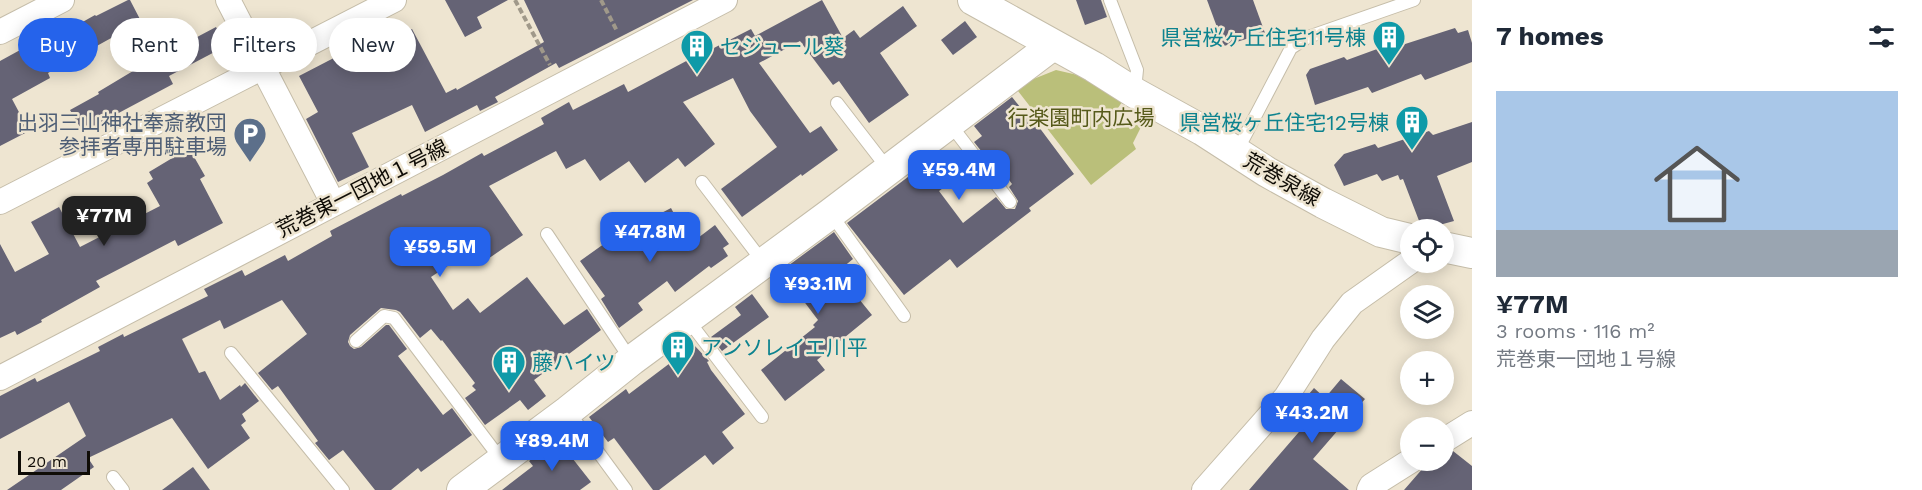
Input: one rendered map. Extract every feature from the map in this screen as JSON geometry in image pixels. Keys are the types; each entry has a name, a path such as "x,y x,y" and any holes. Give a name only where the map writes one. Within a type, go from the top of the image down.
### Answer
{"street":[{"path":"0,32 62,0"},
{"path":"228,0 237,18"},
{"path":"317,39 394,0"},
{"name":"荒巻東一団地１号線","path":"0,378 725,0"},
{"name":"荒巻泉線","path":"973,0 1094,66 1135,93 1202,130 1267,172 1381,232 1400,237"},
{"path":"462,490 1053,45"},
{"path":"0,202 253,72"},
{"path":"266,72 333,203"},
{"path":"1454,249 1472,253"},
{"path":"1204,490 1286,397 1323,339 1352,303 1400,269"},
{"path":"1454,434 1472,423"},
{"path":"1369,490 1371,486 1400,468"}],"lane":[{"path":"1110,0 1137,70 1135,93"},
{"path":"1237,152 1291,48 1308,37 1414,0"},
{"path":"837,104 888,169"},
{"path":"950,123 1010,202"},
{"path":"702,182 764,263"},
{"path":"830,214 904,316"},
{"path":"547,234 632,360"},
{"path":"356,341 384,316 394,318 502,460"},
{"path":"688,320 762,417"},
{"path":"231,353 343,490"},
{"path":"568,411 626,490"},
{"path":"113,477 123,490"}],"path":[{"path":"515,0 561,86"},
{"path":"601,0 628,50"}],"green space":[{"name":"行楽園町内広場","path":"1056,70 1082,76 1122,102 1114,114 1141,127 1133,143 1136,149 1091,185 1018,91 1026,82"}],"building":[{"path":"130,0 139,18 110,18 110,39 98,45 98,18 90,18"},
{"path":"445,0 508,0 477,17 482,28 465,37"},
{"path":"524,0 693,0 559,68 556,63 495,97 498,102 480,111 477,105 425,132 412,105 352,133 369,167 338,182 306,119 318,112 299,76 307,72 317,72 317,67 329,60 329,72 416,72 416,37 446,93 456,88 457,90 544,42"},
{"path":"822,0 843,38 854,30 860,38 903,6 917,26 880,53 909,95 869,123 839,81 833,85 800,41 759,63 810,133 821,126 838,150 742,217 721,189 777,147 750,111 733,78 683,102 715,144 685,167 678,158 645,183 629,161 600,181 585,159 566,169 556,151 489,186 523,235 479,265 470,251 431,277 453,310 468,298 480,313 527,277 564,325 587,309 601,330 534,380 546,396 528,410 520,400 485,425 465,398 476,390 472,386 475,383 442,340 431,329 420,338 400,312 381,308 350,335 348,342 350,346 354,349 361,347 386,325 389,325 407,349 398,356 443,415 452,408 472,435 421,472 418,468 391,490 375,490 343,450 329,460 315,443 318,441 278,386 272,390 258,373 307,334 282,300 224,329 220,320 182,339 199,373 205,371 220,400 245,383 259,401 242,414 246,421 241,425 250,438 208,469 172,418 88,458 94,467 61,490 7,490 86,436 69,402 0,439 0,396 35,378 37,382 100,351 98,347 123,334 124,337 208,296 204,289 242,270 245,276 285,255 288,261 332,236 330,231 544,124 541,118 569,102 573,110 624,84 628,92 751,29 755,36"},
{"path":"1076,0 1101,0 1107,17 1085,25"},
{"path":"1207,0 1253,0 1265,33 1224,46"},
{"path":"965,21 977,37 953,55 941,40"},
{"name":"県営桜ヶ丘住宅11号棟","path":"1455,28 1458,33 1468,30 1472,43 1472,62 1425,80 1421,74 1372,93 1368,87 1315,105 1306,75 1310,69 1344,57 1347,60 1399,41 1402,45"},
{"path":"211,30 211,54 199,60 199,36"},
{"path":"18,51 18,72 50,72 48,73 50,78 12,99 29,131 0,146 0,61"},
{"path":"131,72 177,72 169,76 173,84 83,132 70,110 99,94 98,92"},
{"path":"1012,97 1025,113 1027,111 1074,174 1029,208 1031,211 957,268 950,259 904,295 847,223 941,152 948,161 961,151 973,167 939,191 963,223 996,197 1006,209 1015,209 1018,201 1009,187 1012,184 990,154 986,157 974,142 982,136 974,126"},
{"name":"県営桜ヶ丘住宅12号棟","path":"1472,122 1472,162 1437,176 1453,219 1418,219 1403,179 1400,180 1398,175 1382,181 1377,174 1344,186 1334,165 1344,154 1375,144 1378,148 1429,131 1433,135"},
{"path":"189,148 205,176 200,179 223,223 178,246 175,240 96,281 100,287 41,320 42,322 17,335 15,331 0,338 0,244 15,272 49,254 31,222 59,207 80,247 160,206 147,183 153,179 149,172"},
{"path":"671,208 690,244 715,225 729,244 723,248 728,256 711,268 709,266 675,292 667,281 638,303 643,310 619,328 601,299 605,296 580,261 608,241"},
{"path":"834,232 853,259 837,272 872,315 817,360 825,370 785,401 761,370 815,327 813,325 818,320 781,271"},
{"path":"752,294 769,317 722,351 711,337 741,315 735,307"},
{"path":"694,345 709,361 707,362 711,370 745,414 722,432 734,448 713,465 705,455 659,490 653,490 614,438 608,442 589,417 626,389 629,394"},
{"path":"1341,379 1365,399 1313,459 1349,490 1249,490 1311,418 1298,407 1314,388 1325,398"},
{"path":"558,440 591,482 580,490 502,490 533,466 529,461"},
{"path":"1454,452 1472,466 1472,490 1404,490 1421,471 1454,471"},
{"path":"193,467 210,490 162,490"}],"place":[{"name":"県営桜ヶ丘住宅11号棟","path":"1389,66"},
{"name":"セジュール葵","path":"697,75"},
{"name":"県営桜ヶ丘住宅12号棟","path":"1412,151"},
{"name":"出羽三山神社奉斎教団 参拝者専用駐車場","path":"250,163"},
{"name":"アンソレイエ川平","path":"678,376"},
{"name":"藤ハイツ","path":"509,391"}]}
